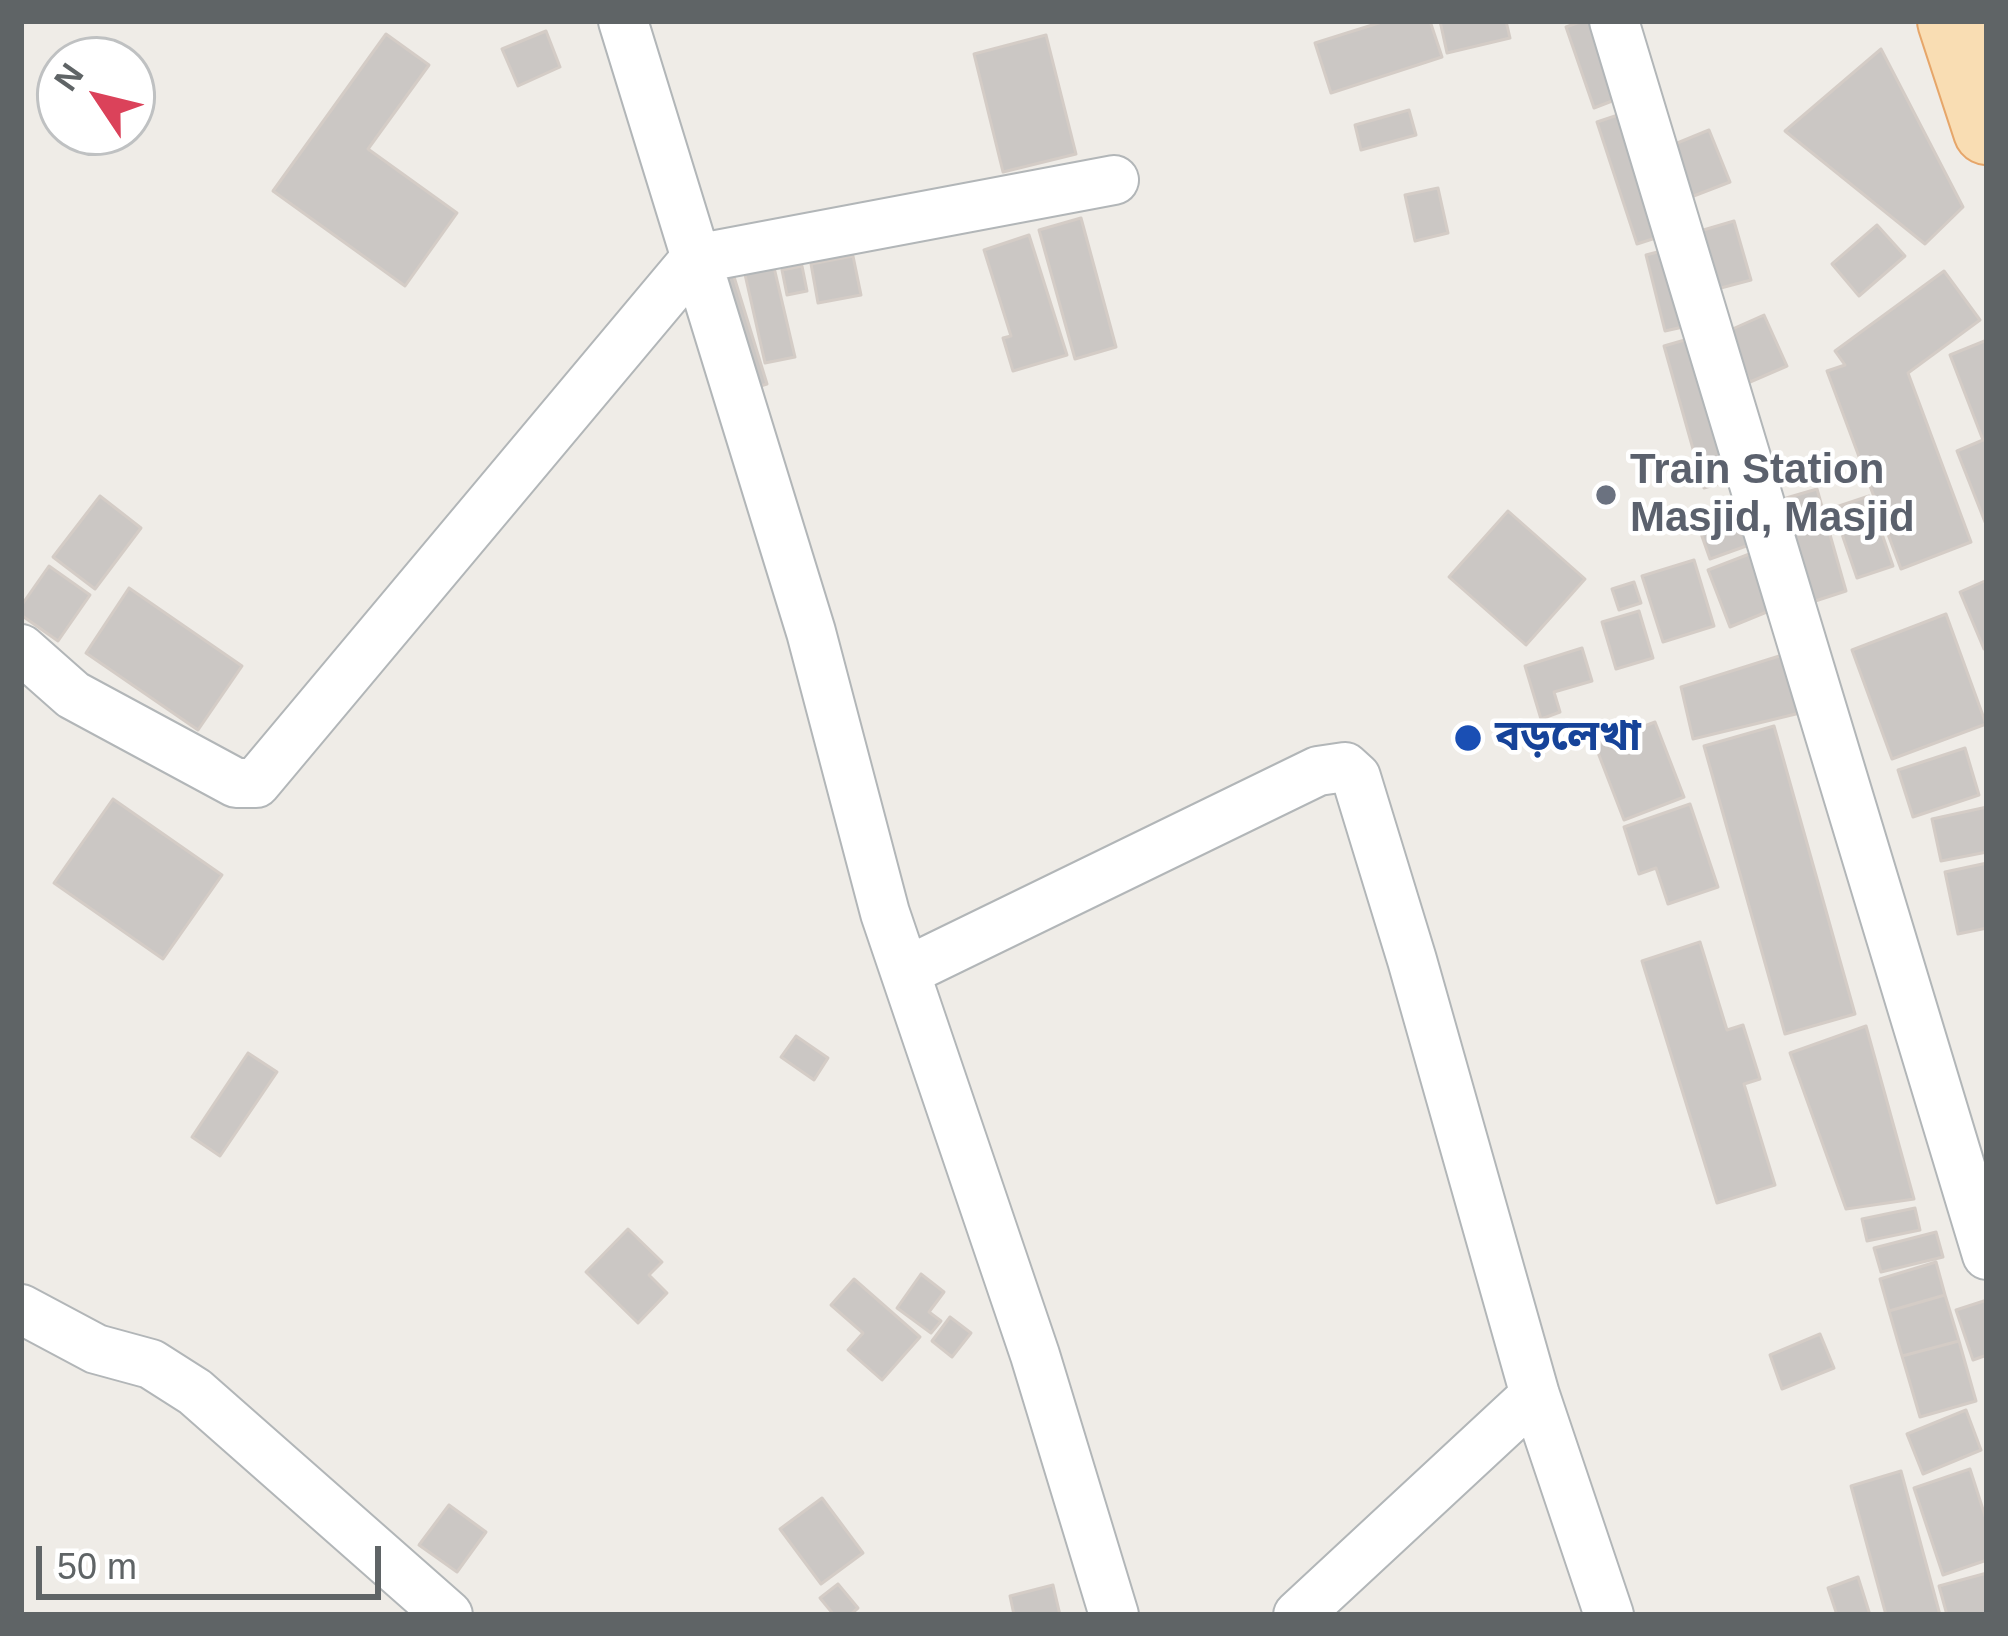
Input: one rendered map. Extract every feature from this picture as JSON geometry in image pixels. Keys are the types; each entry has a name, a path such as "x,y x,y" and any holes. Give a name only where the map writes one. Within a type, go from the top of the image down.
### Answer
{"main road":[{"path":"1951,21 1987,130"}],"street":[{"path":"623,21 811,632 885,913 1035,1355 1114,1615"},
{"path":"1614,21 1987,1255"},
{"path":"21,649 73,695 236,783 256,783 695,260 1114,180"},
{"path":"905,972 1318,771 1345,767 1356,777 1535,1395 1609,1615"},
{"path":"21,1309 96,1349 151,1364 195,1392 448,1615"},
{"path":"1298,1615 1535,1395"}],"building":[{"path":"1385,21 1430,21 1442,57 1331,93 1315,43"},
{"path":"1440,21 1506,21 1510,38 1447,53"},
{"path":"1599,21 1625,96 1594,108 1566,27"},
{"path":"546,31 560,67 518,86 502,49"},
{"path":"386,34 429,65 368,149 457,213 405,286 273,191"},
{"path":"1046,35 1076,154 1003,172 974,54"},
{"path":"1881,49 1963,207 1925,244 1785,131"},
{"path":"1409,110 1416,135 1361,150 1355,125"},
{"path":"1630,111 1671,233 1637,244 1597,122"},
{"path":"1709,130 1730,182 1691,197 1670,146"},
{"path":"1438,188 1448,233 1415,241 1405,195"},
{"path":"1081,218 1116,347 1075,359 1039,230"},
{"path":"1734,221 1751,280 1717,289 1700,231"},
{"path":"1877,225 1905,256 1859,296 1832,264"},
{"path":"1029,235 1067,355 1013,371 1003,338 1011,336 984,250"},
{"path":"1673,248 1692,325 1665,331 1646,255"},
{"path":"853,256 861,295 818,303 811,264"},
{"path":"773,263 795,357 765,363 744,270"},
{"path":"802,266 807,291 787,295 782,270"},
{"path":"731,267 767,384 735,394 699,277"},
{"path":"1944,271 1980,320 1908,373 1971,542 1901,569 1827,371 1845,365 1835,351"},
{"path":"1764,315 1787,366 1750,382 1728,331"},
{"path":"1702,335 1743,476 1704,488 1664,346"},
{"path":"1987,340 1987,527 1957,451 1983,440 1950,355"},
{"path":"1817,489 1846,591 1806,604 1776,501"},
{"path":"100,496 141,528 95,589 53,557"},
{"path":"1869,496 1893,566 1857,578 1833,508"},
{"path":"1750,506 1763,540 1710,559 1698,525"},
{"path":"1508,511 1585,579 1526,645 1449,577"},
{"path":"1752,553 1774,609 1730,627 1708,570"},
{"path":"1694,560 1714,626 1663,642 1642,576"},
{"path":"49,566 90,595 58,641 21,615 21,606"},
{"path":"1987,580 1987,648 1984,649 1960,592"},
{"path":"1634,582 1641,603 1619,610 1612,589"},
{"path":"129,588 242,666 198,730 86,653"},
{"path":"1639,611 1653,658 1616,669 1602,622"},
{"path":"1946,614 1986,724 1892,759 1852,650"},
{"path":"1582,648 1592,681 1554,692 1560,712 1541,719 1525,666"},
{"path":"1792,652 1804,712 1693,739 1681,687"},
{"path":"1655,722 1684,797 1624,820 1595,745"},
{"path":"1774,726 1855,1014 1785,1034 1704,746"},
{"path":"1965,748 1979,795 1913,817 1898,770"},
{"path":"113,799 222,875 163,959 54,883"},
{"path":"1690,804 1718,887 1668,904 1656,868 1639,874 1624,827"},
{"path":"1987,807 1987,852 1941,861 1932,819"},
{"path":"1987,863 1987,928 1958,934 1945,872"},
{"path":"1700,942 1727,1030 1743,1025 1760,1079 1744,1084 1775,1185 1717,1203 1642,961"},
{"path":"1866,1026 1914,1199 1846,1209 1790,1053"},
{"path":"796,1036 828,1058 814,1080 781,1057"},
{"path":"248,1053 277,1072 220,1156 192,1137"},
{"path":"1915,1208 1920,1230 1867,1241 1862,1219"},
{"path":"628,1229 662,1262 649,1275 667,1293 638,1323 586,1272"},
{"path":"1936,1232 1943,1257 1881,1272 1874,1248"},
{"path":"1936,1262 1945,1295 1889,1311 1880,1279"},
{"path":"921,1274 944,1292 929,1312 941,1321 931,1333 897,1308"},
{"path":"854,1279 920,1337 882,1380 848,1350 863,1333 831,1305"},
{"path":"1945,1295 1959,1341 1902,1356 1889,1311"},
{"path":"1987,1300 1987,1355 1973,1360 1956,1310"},
{"path":"950,1317 971,1333 952,1357 932,1341"},
{"path":"1820,1334 1834,1368 1782,1389 1770,1355"},
{"path":"1959,1341 1976,1401 1920,1417 1902,1356"},
{"path":"1966,1410 1981,1450 1923,1474 1907,1434"},
{"path":"1970,1469 1987,1522 1987,1560 1943,1575 1914,1488"},
{"path":"1901,1471 1940,1615 1886,1615 1851,1486"},
{"path":"822,1498 863,1553 821,1584 780,1529"},
{"path":"449,1505 486,1532 457,1572 419,1545"},
{"path":"1987,1573 1987,1615 1947,1615 1939,1586"},
{"path":"1858,1577 1870,1615 1837,1615 1828,1588"},
{"path":"838,1584 858,1608 850,1615 834,1615 820,1598"},
{"path":"1053,1585 1060,1615 1014,1615 1010,1596"}],"place":[{"name":"Train Station Masjid, Masjid","path":"1606,495"},
{"name":"বড়লেখা","path":"1468,738"}]}
